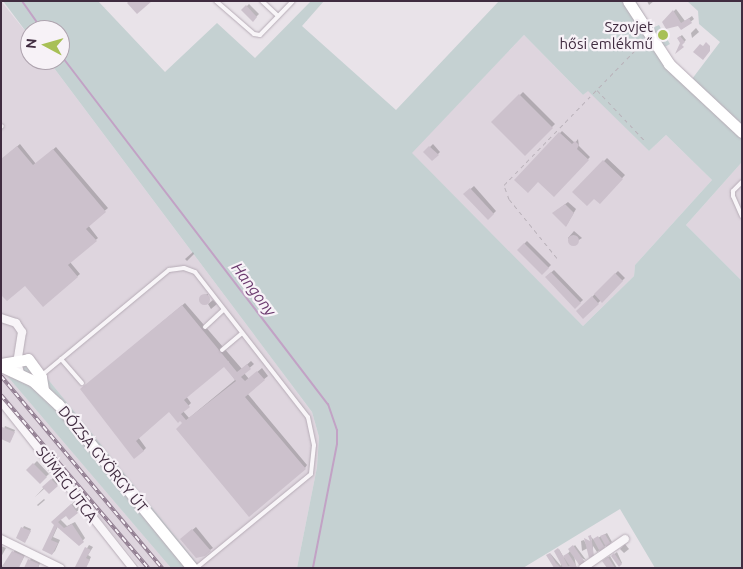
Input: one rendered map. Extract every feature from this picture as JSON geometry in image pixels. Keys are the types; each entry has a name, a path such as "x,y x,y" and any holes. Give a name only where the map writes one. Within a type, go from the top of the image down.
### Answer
{"main road":[{"path":"628,1 649,36 675,71 742,132"},
{"path":"1,365 23,359 42,383"},
{"name":"DÓZSA GYÖRGY ÚT","path":"1,365 42,383 192,568"}],"street":[{"path":"1,318 16,323 23,339 23,359 20,373"},
{"name":"SÜMEG UTCA","path":"1,401 133,568"},
{"path":"583,568 625,539"},
{"path":"1,540 60,568"}],"lane":[{"path":"216,1 254,34 260,34 293,1"},
{"path":"262,1 278,16"},
{"path":"742,182 733,196 742,216"},
{"path":"42,383 61,359 171,269 184,268 195,272 308,417 314,445 311,474 196,568"},
{"path":"205,327 223,310"},
{"path":"222,350 242,333"},
{"path":"61,359 82,383"}],"path":[{"path":"557,258 509,199 504,185 649,36"},
{"path":"596,90 646,142"}],"shaded area":[{"path":"1,1 20,25 20,70 56,70 312,412 319,437 317,467 297,568 201,568 30,357 8,377 171,568 141,568 1,399"},
{"path":"3,1 98,1 165,72 217,23 255,58 311,1 324,1 302,26 396,110 499,1 636,1 652,28 659,25 670,44 663,48 674,64 692,79 720,42 699,24 698,11 687,1 742,1 742,162 686,225 742,281 742,568 655,568 620,509 523,568 297,568 317,467 319,437 312,412 56,70 70,70 70,20 20,20 20,24","holes":["524,35 583,95 588,91 649,151 666,135 712,180 635,265 634,276 583,326 412,153"]},
{"path":"524,35 583,95 588,90 649,151 666,135 712,180 635,265 634,276 583,326 411,153"},
{"path":"742,162 742,281 686,225"},
{"path":"30,357 201,568 171,568 8,377"}],"building":[{"path":"129,1 152,1 137,14 127,3"},
{"path":"246,5 257,17 253,22 241,10"},
{"path":"673,10 681,23 689,18 692,23 681,30 678,26 666,29 662,22"},
{"path":"680,36 685,42 682,45 684,47 675,54 680,43 677,38"},
{"path":"706,42 710,46 710,51 703,60 693,52 700,44 703,46"},
{"path":"519,94 553,128 525,156 491,122"},
{"path":"559,132 572,144 575,141 579,145 577,149 589,160 554,197 538,182 528,193 514,180"},
{"path":"17,146 33,165 53,149 106,212 86,229 97,241 68,265 78,277 43,307 25,286 7,301 1,295 1,159"},
{"path":"429,146 439,155 432,161 423,152"},
{"path":"603,160 623,179 600,204 594,199 587,206 572,192"},
{"path":"470,188 494,214 488,220 463,194"},
{"path":"565,204 574,213 566,227 552,213"},
{"path":"573,234 579,240 573,246 567,240"},
{"path":"524,243 549,268 542,275 517,250"},
{"path":"551,272 581,303 575,309 545,277"},
{"path":"615,273 623,281 602,303 594,294"},
{"path":"202,294 206,294 209,299 208,303 202,304 199,301 199,297"},
{"path":"592,296 599,304 583,319 576,311"},
{"path":"182,305 237,372 247,364 251,369 241,377 245,381 257,371 265,380 245,397 306,469 249,517 176,429 182,423 180,421 178,423 169,412 136,441 144,451 134,459 80,389","holes":["224,367 236,381 186,420 181,414 190,407 184,400"]},
{"path":"2,427 15,432 10,443 1,439"},
{"path":"33,463 47,477 40,484 26,470"},
{"path":"51,479 58,486 49,494 42,487"},
{"path":"71,504 78,513 69,520 66,516 58,522 64,528 72,524 84,542 79,546 57,527 51,540 58,543 52,555 42,550 54,525 51,522"},
{"path":"21,527 31,531 25,543 16,538"},
{"path":"192,529 211,551 205,556 196,558 180,539"},
{"path":"605,534 611,544 606,547 600,536"},
{"path":"591,535 594,556 589,558 584,538 590,541 588,536"},
{"path":"598,536 605,548 600,552 593,539"},
{"path":"573,545 585,562 580,566 568,549"},
{"path":"85,547 91,550 86,558 90,560 86,568 77,568 75,567"},
{"path":"558,548 569,568 563,568 554,551"},
{"path":"12,551 24,556 19,568 1,568"},
{"path":"550,553 561,568 554,568 546,555"},
{"path":"568,553 576,568 571,568 563,556"},
{"path":"614,553 622,564 619,567 611,556"},
{"path":"608,557 615,568 607,568 602,561"},
{"path":"28,559 39,564 38,568 24,568"}],"waterway":[{"name":"Hangony","path":"22,1 35,20"},
{"name":"Hangony","path":"70,67 328,404 337,430 337,444 313,568"}],"railway":[{"path":"1,376 162,568"},
{"path":"1,395 148,568"}],"place":[{"name":"Szovjet hősi emlékmű","path":"663,35"}]}
